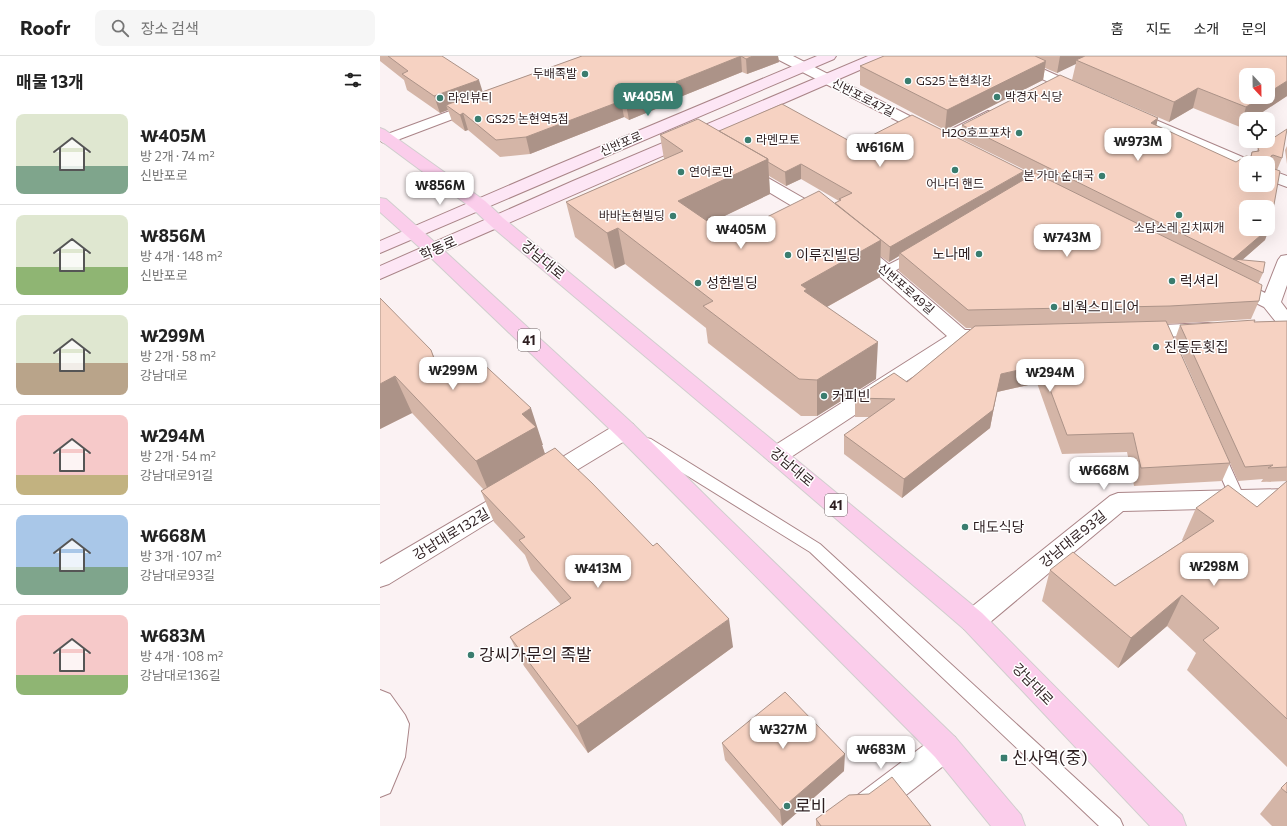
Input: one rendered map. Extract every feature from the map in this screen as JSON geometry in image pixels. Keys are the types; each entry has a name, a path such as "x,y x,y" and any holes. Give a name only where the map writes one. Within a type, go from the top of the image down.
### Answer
{"main road":[{"name":"신반포로","path":"413,234 829,56"},
{"name":"신반포로","path":"497,222 697,143 826,79 880,56"},
{"name":"강남대로","path":"383,136 479,205 497,222 777,455 972,621 1164,821"},
{"name":"41","path":"380,203 413,234 433,250 625,430 945,747 1010,826"},
{"name":"학동로","path":"380,273 497,222"},
{"name":"학동로","path":"380,248 413,234"}],"street":[{"name":"신반포로47길","path":"782,56 950,142 1000,110"},
{"path":"1003,56 1093,96"},
{"path":"1043,88 1071,74"},
{"name":"강남대로","path":"383,136 491,100"},
{"path":"1115,106 1239,161"},
{"name":"신반포로49길","path":"731,163 813,211 886,270 960,337"},
{"path":"1275,177 1287,182"},
{"path":"1271,303 1287,260"},
{"path":"1222,279 1271,303 1287,323"},
{"path":"1264,326 1287,323"},
{"path":"1125,333 1167,339 1225,328"},
{"path":"777,455 960,337 1007,336"},
{"name":"강남대로132길","path":"380,577 625,430"},
{"name":"강남대로93길","path":"972,621 1118,502 1287,498"},
{"path":"380,704 395,724 392,756 380,783"},
{"path":"842,826 945,747"}],"lane":[{"path":"886,270 926,247"},
{"path":"625,430 815,548 1113,826"},
{"path":"1212,441 1238,499"}],"building":[{"path":"388,56 442,56 479,80 434,96 402,74 408,71"},
{"path":"582,56 741,56 626,104 621,101 526,137 496,140 463,113 460,115 446,105"},
{"path":"741,56 753,56 746,59"},
{"path":"884,56 1035,56 1046,61 947,110 860,66"},
{"path":"1085,56 1287,56 1287,81 1275,89 1275,68 1239,68 1239,104 1251,104 1246,107 1198,88 1174,102 1076,60"},
{"path":"1060,75 1158,118 1151,123 1236,162 1239,160 1239,192 1275,192 1275,169 1280,171 1275,200 1239,200 1239,236 1260,236 1233,259 962,125"},
{"path":"782,104 855,144 912,115 1024,171 890,247 835,203 841,200 839,199 852,193 801,164 785,172 768,162 768,159 719,131"},
{"path":"698,119 768,159 678,201 729,236 819,191 881,240 801,285 807,289 804,291 878,342 817,380 799,379 703,306 713,301 618,228 607,233 566,202 683,151 660,135"},
{"path":"1287,129 1282,158 1273,155 1251,156 1252,152 1259,151 1258,148 1275,148 1275,137"},
{"path":"1035,173 1262,285 1259,301 1170,306 968,310 900,253"},
{"path":"1233,259 1265,262 1263,273"},
{"path":"380,298 431,350 441,378 478,359 531,408 522,414 536,427 476,461 395,376 380,384"},
{"path":"1255,320 1254,322 1287,321 1287,467 1268,468 1273,465 1245,467 1180,325"},
{"path":"1166,321 1230,463 1141,468 1133,433 1067,435 1041,365 1001,374 993,410 904,479 844,435 895,399 855,398 894,373 907,382 975,326"},
{"path":"555,448 592,483 653,546 657,543 729,619 577,726 510,637 571,598 519,540 525,537 481,491"},
{"path":"1287,481 1287,719 1203,640 1219,628 1182,595 1131,638 1050,570 1073,552 1115,586 1214,521 1196,508 1228,485 1257,507"},
{"path":"785,692 845,754 780,810 722,743"},
{"path":"892,777 931,826 821,826 816,819 849,795 869,794"},
{"path":"1287,782 1287,793 1281,788"}],"place":[{"name":"두배족발","path":"585,74"},
{"name":"GS25 논현최강","path":"908,81"},
{"name":"박경자 식당","path":"997,97"},
{"name":"라인뷰티","path":"440,98"},
{"name":"GS25 논현역5점","path":"478,119"},
{"name":"H2O호프포차","path":"1019,133"},
{"name":"라멘모토","path":"748,140"},
{"name":"어나더 핸드","path":"955,170"},
{"name":"연어로만","path":"681,172"},
{"name":"본 가마 순대국","path":"1102,176"},
{"name":"소담스레 김치찌개","path":"1179,215"},
{"name":"바바논현빌딩","path":"673,216"},
{"name":"노나메","path":"979,254"},
{"name":"이루진빌딩","path":"788,255"},
{"name":"럭셔리","path":"1172,281"},
{"name":"성한빌딩","path":"698,283"},
{"name":"비웍스미디어","path":"1054,307"},
{"name":"진동둔횟집","path":"1156,347"},
{"name":"커피빈","path":"824,396"},
{"name":"대도식당","path":"965,527"},
{"name":"강씨가문의 족발","path":"471,655"},
{"name":"신사역(중)","path":"1004,758"},
{"name":"로비","path":"787,806"}]}
